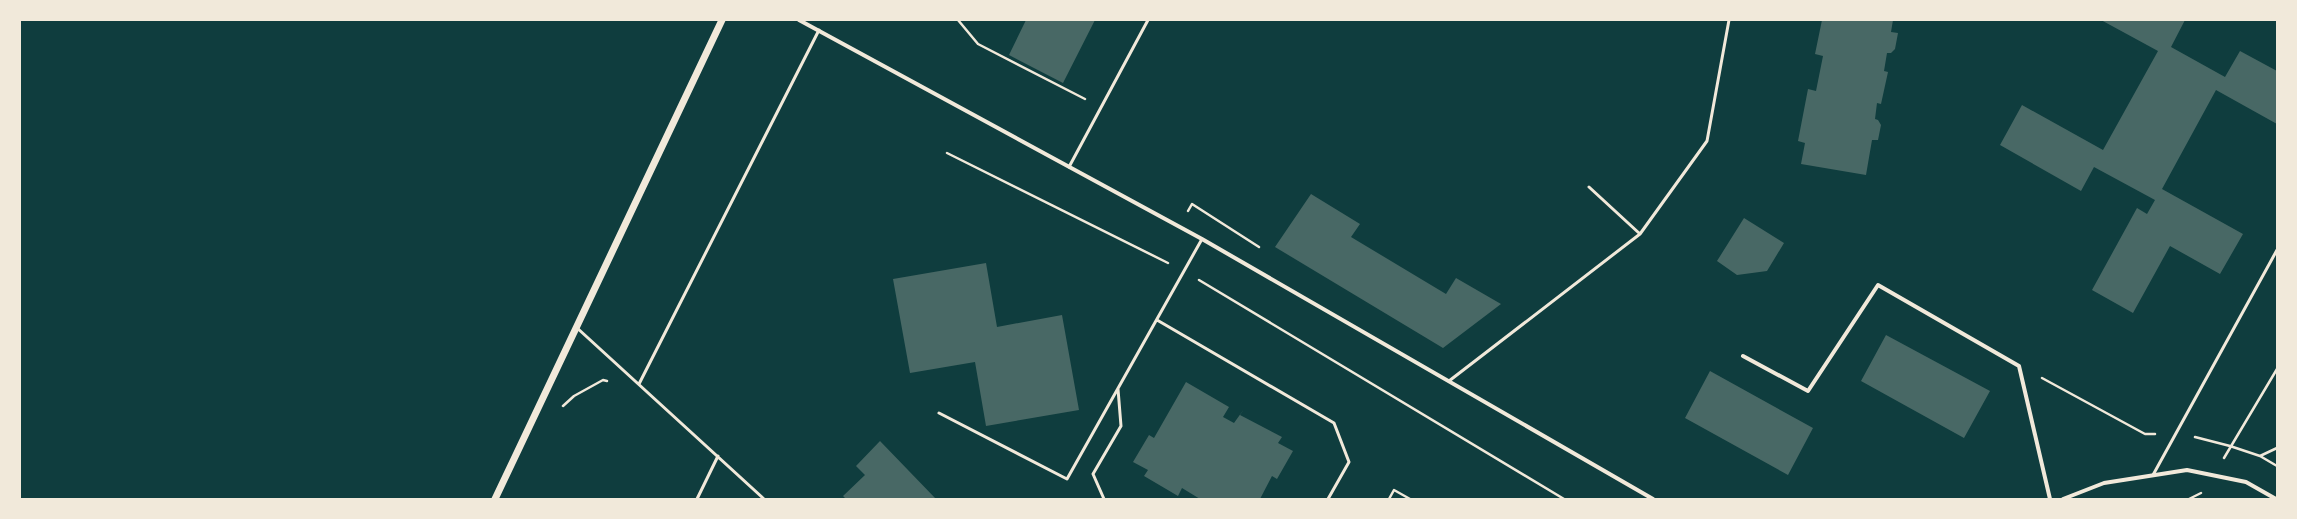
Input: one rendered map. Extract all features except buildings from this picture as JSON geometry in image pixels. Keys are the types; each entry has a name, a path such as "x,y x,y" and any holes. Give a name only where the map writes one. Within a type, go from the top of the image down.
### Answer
{"street":[{"path":"495,499 722,20"},
{"path":"799,20 1202,239 1653,499"},
{"path":"1743,356 1808,391 1878,285 2019,366 2050,499"},
{"path":"2063,499 2104,483 2187,470 2246,482 2276,499"}],"lane":[{"path":"1070,166 1148,20"},
{"path":"1449,381 1640,234 1706,141 1729,20"},
{"path":"639,384 819,30"},
{"path":"1589,187 1640,234"},
{"path":"939,413 1067,478 1202,239"},
{"path":"2153,475 2277,250"},
{"path":"1157,320 1334,423 1349,462 1328,499"},
{"path":"576,327 764,499"},
{"path":"1104,499 1093,474 1121,426 1118,388"},
{"path":"697,499 718,456"}],"path":[{"path":"958,20 978,44 1101,107"},
{"path":"947,153 1184,272 1564,499"},
{"path":"2019,366 2145,434 2176,433 2230,446 2260,456 2277,466"},
{"path":"2230,446 2277,369"},
{"path":"557,411 574,396 603,380 639,384"},
{"path":"2260,456 2277,448"},
{"path":"1389,499 1394,490 1410,499"}]}
